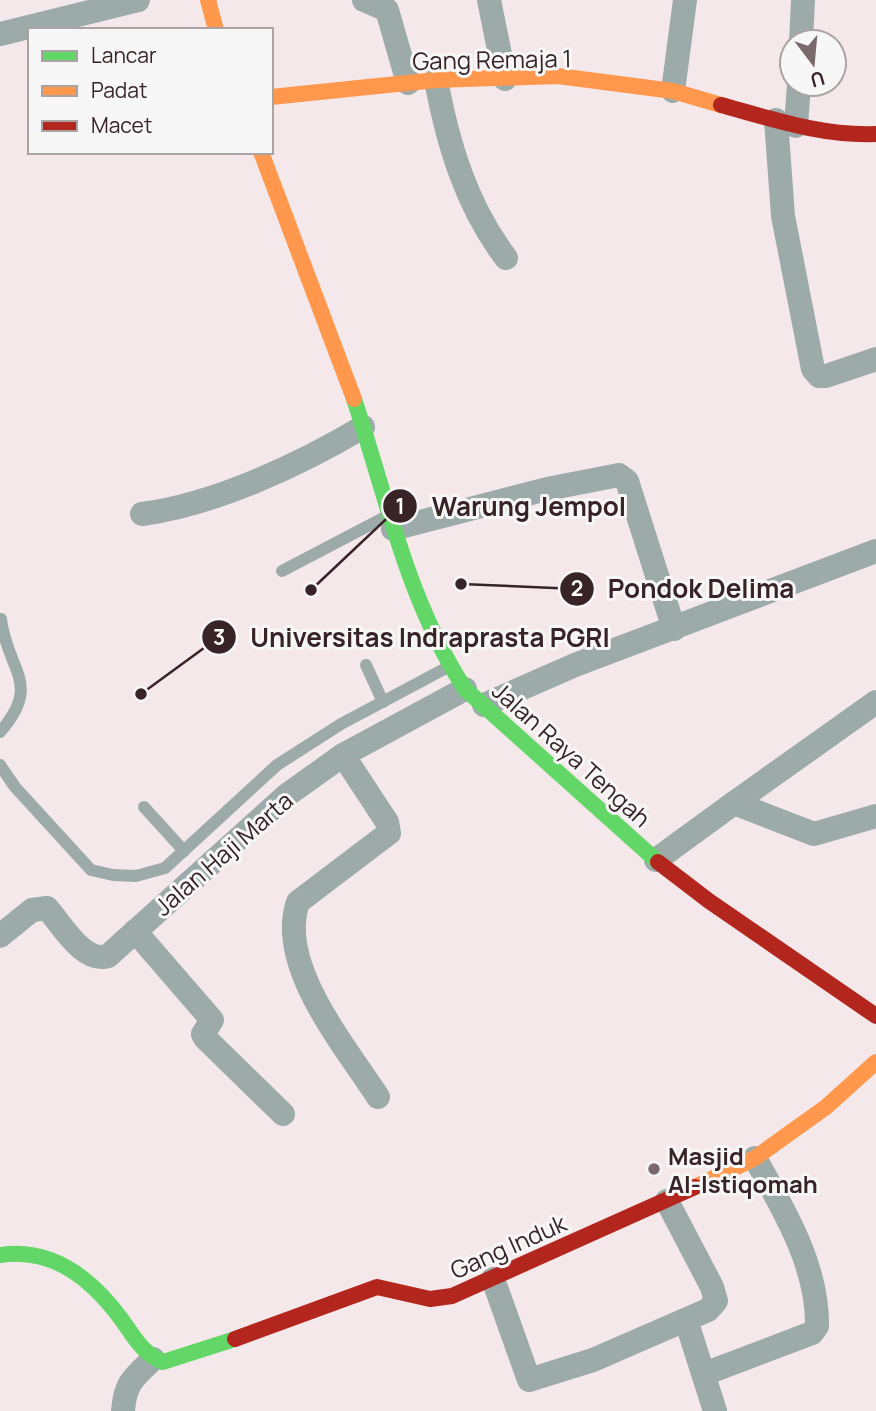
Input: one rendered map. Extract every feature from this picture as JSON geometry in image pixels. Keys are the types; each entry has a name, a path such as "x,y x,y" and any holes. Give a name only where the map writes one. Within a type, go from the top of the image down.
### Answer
{"street":[{"path":"0,34 138,0"},
{"path":"208,0 215,28"},
{"path":"365,0 387,10 408,83"},
{"path":"489,0 505,79"},
{"path":"673,92 685,0"},
{"path":"802,28 803,0"},
{"name":"Gang Remaja 1","path":"273,97 436,80 558,76 673,92 786,123 848,135 876,134"},
{"path":"436,80 453,156 478,215 506,258"},
{"path":"794,98 786,123 783,216 813,369 815,374 826,376 876,359"},
{"name":"Jalan Raya Tengah","path":"262,154 363,427 391,522 449,667 465,689 656,860 709,901 876,1016"},
{"path":"142,514 172,510 234,489 328,448 363,427"},
{"path":"391,522 619,475 627,481 674,629"},
{"path":"484,705 521,686 876,551"},
{"name":"Jalan Haji Marta","path":"0,936 40,907 47,908 89,955 99,958 108,956 287,795 343,755 465,689"},
{"path":"656,860 876,702"},
{"path":"343,755 387,822 389,833 298,902 296,945 298,960 310,990 378,1097"},
{"path":"734,803 814,834 876,816"},
{"path":"135,931 212,1020 204,1034 205,1038 283,1114"},
{"name":"Gang Induk","path":"153,1359 163,1362 181,1358 377,1287 396,1289 430,1299 452,1296 667,1201 755,1158 826,1107 876,1062"},
{"path":"704,1374 812,1333 817,1326 804,1257 795,1232 755,1158"},
{"path":"493,1279 529,1380 593,1360 686,1320 708,1310 716,1301 712,1287 667,1201"},
{"path":"0,1255 29,1251 53,1258 85,1279 153,1359 129,1382 124,1392 123,1411"},
{"path":"686,1320 715,1411"}],"lane":[{"path":"282,571 391,522"},
{"path":"0,732 15,715 22,697 1,619"},
{"path":"366,665 383,702"},
{"path":"0,765 15,787 91,870 136,876 165,867 276,765 341,724 449,667"},
{"path":"144,807 184,851"}],"traffic: fast":[{"path":"354,399 413,584 445,655 465,689 658,862"},
{"path":"0,1255 37,1256 70,1269 98,1291 144,1350 163,1362 235,1339"}],"traffic: slow":[{"path":"208,0 215,28"},
{"path":"273,97 436,80 558,76 673,91 721,105"},
{"path":"262,154 354,399"},
{"path":"695,1187 755,1158 826,1107 876,1062"}],"traffic: jam":[{"path":"721,105 817,129 876,134"},
{"path":"658,862 709,901 876,1016"},
{"path":"235,1339 377,1287 430,1299 452,1296 695,1187"}],"place":[{"name":"Pondok Delima","path":"461,584"},
{"name":"Warung Jempol","path":"311,590"},
{"name":"Universitas Indraprasta PGRI","path":"141,694"},
{"name":"Masjid Al-Istiqomah","path":"654,1169"}]}
